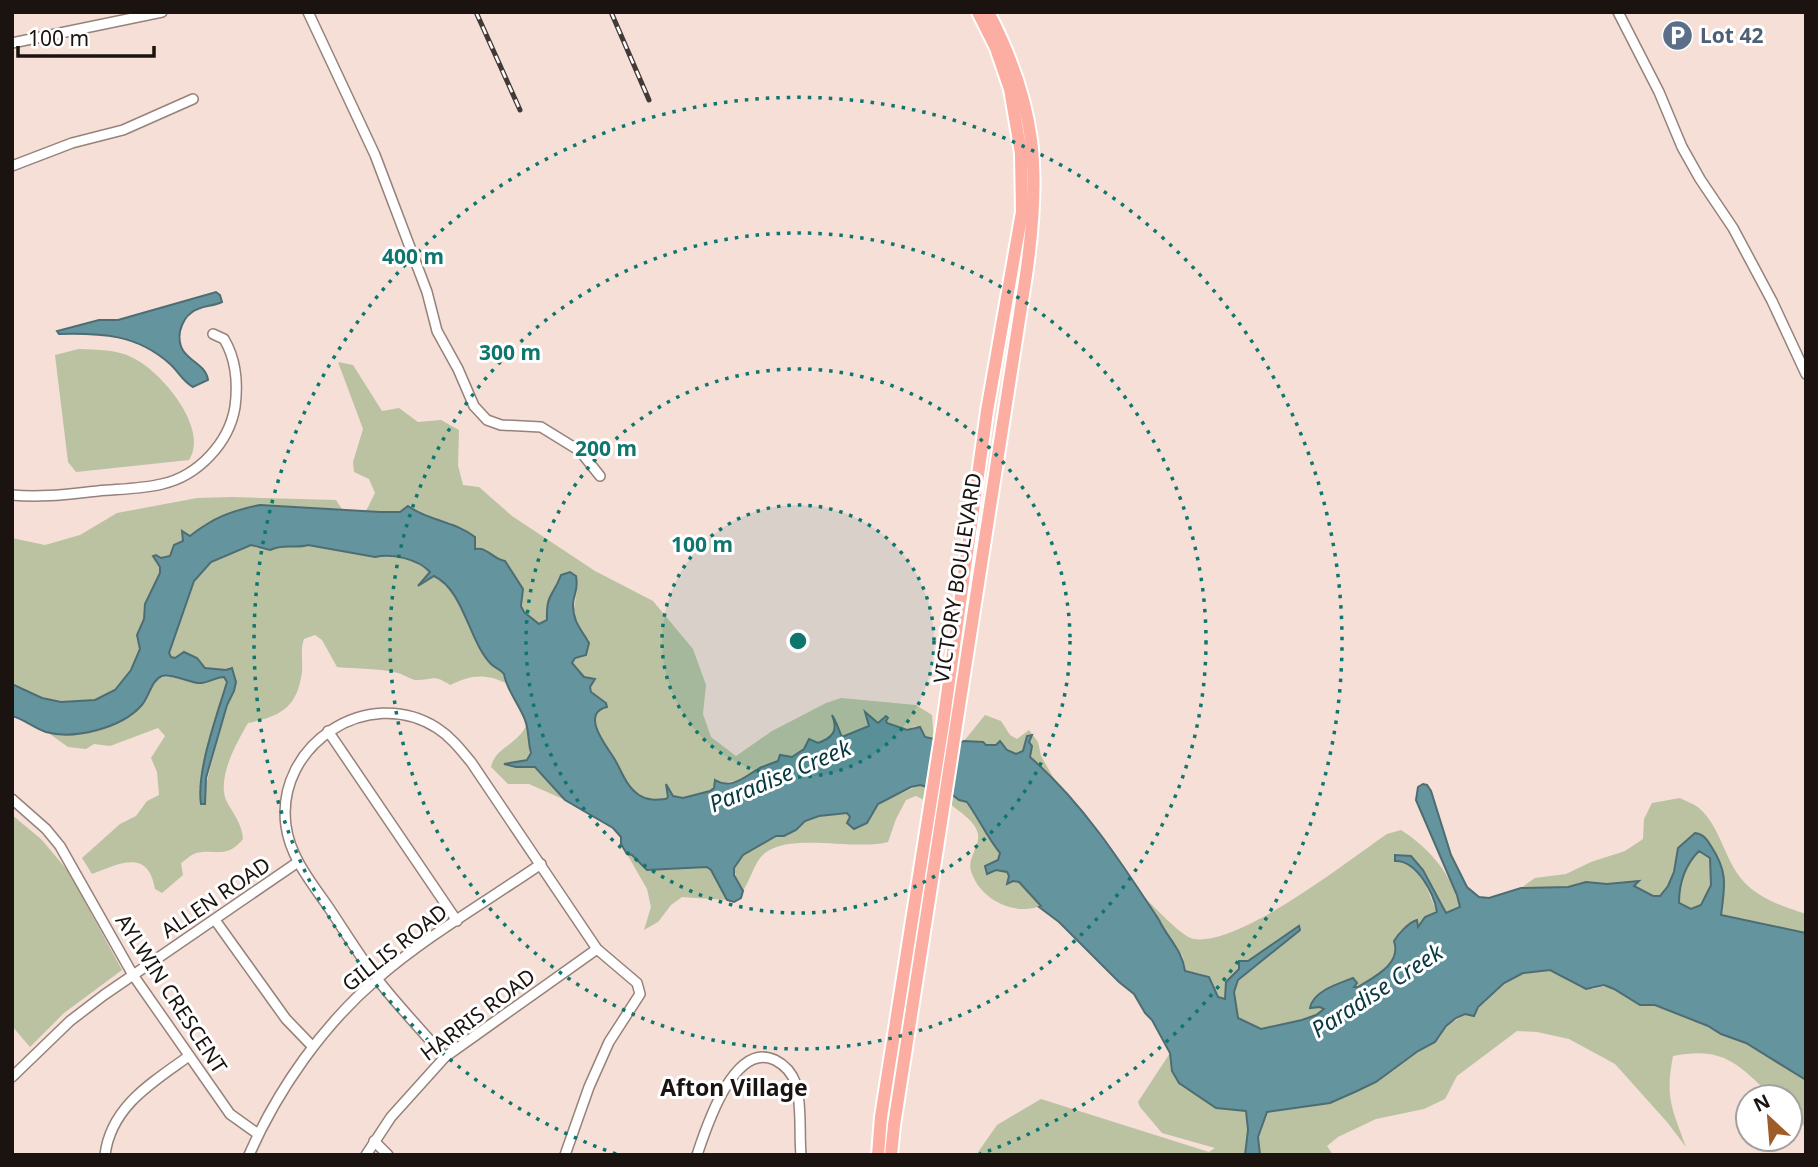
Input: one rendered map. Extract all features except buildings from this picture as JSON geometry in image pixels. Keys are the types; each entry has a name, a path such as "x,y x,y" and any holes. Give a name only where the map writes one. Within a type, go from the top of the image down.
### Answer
{"main road":[{"name":"VICTORY BOULEVARD","path":"978,12 1006,74 1028,162"},
{"name":"VICTORY BOULEVARD","path":"891,1155 949,723 987,411 1033,144 1022,91 1006,45 988,12"},
{"path":"999,12 1006,45"},
{"name":"VICTORY BOULEVARD","path":"878,1155 881,1117 935,815"}],"street":[{"path":"12,43 162,12"},
{"path":"308,12 375,155 427,292 437,331 474,406 486,419 501,425 541,427 580,451 600,476"},
{"path":"1618,12 1659,92 1682,147 1733,228 1772,300 1806,374"},
{"path":"12,166 72,143 123,130 193,99"},
{"path":"12,495 41,496 153,485 173,480 201,464 224,437 230,425 236,399 236,383 229,347 219,335 212,334"},
{"name":"ALLEN ROAD","path":"12,1077 70,1021 298,862 286,826 287,789 301,758 310,747 328,731 363,716 383,714 410,717 437,728 449,737 471,762 597,949 637,983 640,994 608,1042 565,1155"},
{"path":"328,731 457,921"},
{"name":"AYLWIN CRESCENT","path":"12,799 46,829 60,846 133,975 230,1114 238,1123 258,1134"},
{"path":"298,862 377,979 444,1057"},
{"name":"GILLIS ROAD","path":"249,1155 284,1089 313,1047 377,979 541,864"},
{"path":"215,920 286,1019 313,1047"},
{"name":"HARRIS ROAD","path":"366,1155 410,1093 444,1057 597,949"},
{"path":"105,1155 113,1126 127,1103 190,1056"},
{"path":"697,1155 712,1109 725,1088 744,1064 764,1058 771,1058 785,1066 796,1084 801,1155"},
{"path":"374,1141 388,1155"}],"green space":[{"path":"79,349 127,355 157,375 169,388 188,418 194,447 189,460 76,472 68,462 55,355"},
{"path":"338,362 353,365 382,411 399,408 418,422 441,420 459,430 458,465 463,485 479,487 512,516 595,571 653,601 693,649 706,685 703,714 711,737 736,756 772,731 841,698 916,705 932,715 934,741 925,737 915,726 907,730 885,721 869,721 869,726 841,737 834,719 835,731 830,739 818,743 809,741 804,749 792,757 760,768 744,780 719,783 710,791 683,798 673,796 666,786 666,800 649,800 637,794 603,744 595,723 595,714 607,707 605,702 595,697 572,663 575,658 582,657 589,640 576,624 574,616 576,576 561,575 549,600 547,620 540,624 526,613 523,596 499,560 486,549 475,549 451,523 418,514 408,507 400,512 366,511 375,493 369,479 354,472 353,462 363,429"},
{"path":"197,498 336,500 342,509 279,505 208,522 190,536 183,532 183,541 170,556 161,558 160,573 137,635 140,649 131,670 115,690 95,700 61,702 42,698 12,684 12,538 45,545 80,535 117,513"},
{"path":"251,545 257,548 308,545 374,557 396,557 419,564 430,573 420,584 434,576 444,583 459,604 483,654 504,674 506,683 478,676 450,685 437,679 411,679 391,671 337,667 322,640 315,635 304,639 302,672 296,694 286,708 278,713 248,723 226,771 226,800 239,823 243,839 226,851 192,855 181,863 183,875 162,893 155,889 146,868 139,864 131,862 112,866 92,874 82,858 120,824 136,816 147,801 159,795 157,772 151,758 165,736 158,728 110,746 94,744 86,749 68,747 47,732 61,734 141,706 154,684 161,678 175,677 200,683 224,677 227,682 216,716 199,790 204,792 227,705 234,691 226,670 204,668 196,658 184,653 175,658 171,657 169,652 194,581 217,557"},
{"path":"985,715 1001,721 1010,735 1017,739 1029,730 1038,742 1041,756 1053,777 1030,757 1029,742 1032,736 1027,736 1023,751 1016,754 1003,746 964,741"},
{"path":"527,724 530,758 506,764 535,767 565,800 529,784 508,784 491,767 497,755 518,737"},
{"path":"920,785 926,787 924,800 916,796 906,800 888,842 859,845 807,843 776,847 761,857 743,891 737,882 734,868 743,855 776,836 784,836 819,815 848,812 850,817 867,823 878,804"},
{"path":"950,793 967,802 1000,853 988,874 996,870 1007,872 1008,884 1019,882 1041,906 1031,909 1009,907 982,890 975,881 970,866 978,834 970,820 949,803"},
{"path":"1680,798 1697,807 1706,816 1737,873 1750,888 1773,902 1806,914 1806,933 1721,915 1725,879 1700,834 1695,833 1678,848 1674,872 1660,896 1653,896 1634,886 1638,881 1607,884 1586,882 1568,887 1521,888 1535,878 1566,874 1591,862 1625,851 1643,839 1644,819 1652,803"},
{"path":"12,815 41,839 68,871 122,970 64,1013 30,1047 12,1026"},
{"path":"1401,830 1421,845 1438,863 1451,884 1460,907 1446,913 1423,870 1411,856 1395,855 1414,868 1426,886 1437,913 1418,928 1416,925 1400,931 1391,960 1376,976 1353,988 1352,978 1317,995 1320,1007 1325,1009 1286,1025 1261,1029 1238,1018 1234,992 1238,980 1298,926 1248,961 1239,961 1239,969 1226,982 1225,999 1218,997 1201,974 1185,971 1183,957 1176,945 1166,936 1159,920 1141,894 1188,937 1214,938 1265,916 1321,881 1387,834"},
{"path":"1699,850 1710,858 1711,885 1701,905 1690,909 1679,903 1680,888 1687,868"},
{"path":"627,854 632,855 647,870 707,867 727,900 682,897 671,905 658,922 644,930 651,907 647,889"},
{"path":"1547,970 1588,989 1611,987 1637,1002 1655,1005 1746,1043 1806,1080 1806,1128 1804,1083 1758,1083 1740,1067 1718,1056 1673,1056 1671,1103 1686,1147 1615,1064 1569,1039 1517,1031 1457,1076 1445,1099 1424,1109 1376,1119 1338,1137 1327,1146 1333,1155 1260,1155 1258,1137 1267,1112 1330,1103 1376,1082 1435,1042 1446,1026 1478,1007 1504,983 1523,973"},
{"path":"1170,1053 1172,1071 1216,1108 1246,1111 1248,1130 1245,1155 976,1155 997,1125 1041,1099 1209,1152 1215,1148 1162,1133 1138,1102"}],"water":[{"path":"216,292 222,302 195,310 185,319 180,331 182,348 202,368 208,380 193,387 157,354 131,341 104,335 59,334 57,331 99,320 118,320"},
{"name":"Paradise Creek","path":"260,505 380,512 400,512 408,506 467,532 475,537 475,549 484,550 505,561 523,589 521,606 524,612 539,624 547,620 549,600 561,575 570,572 576,576 573,611 576,622 589,643 586,655 575,658 572,663 584,677 595,679 590,687 591,692 606,703 607,707 599,710 596,715 595,722 600,736 630,787 646,798 666,799 666,784 673,796 683,798 710,791 714,788 715,780 734,783 778,761 780,755 792,757 804,749 809,739 818,743 827,739 834,730 832,715 842,737 869,726 865,712 878,723 886,716 887,723 907,730 920,727 925,737 957,744 964,741 996,745 1000,741 1007,750 1016,754 1023,751 1027,736 1032,735 1029,742 1032,746 1030,757 1067,793 1115,855 1178,950 1185,971 1209,977 1218,997 1225,999 1226,982 1239,969 1239,961 1248,961 1299,926 1300,930 1238,980 1234,992 1238,1018 1261,1029 1316,1015 1324,1009 1310,1008 1321,993 1353,978 1357,983 1354,987 1372,979 1390,963 1394,956 1394,941 1404,929 1417,920 1418,927 1425,917 1437,912 1423,879 1410,866 1395,861 1395,855 1411,856 1423,870 1446,913 1460,907 1416,800 1418,787 1423,784 1431,791 1451,855 1467,887 1479,897 1489,898 1521,888 1568,887 1586,882 1607,884 1639,881 1634,886 1653,896 1660,896 1674,872 1678,848 1695,833 1700,834 1709,843 1723,871 1721,915 1806,933 1806,1080 1746,1043 1655,1005 1640,1005 1604,985 1586,989 1550,970 1523,973 1504,983 1478,1007 1474,1016 1465,1014 1456,1018 1446,1026 1435,1042 1376,1082 1330,1103 1267,1112 1258,1137 1260,1155 1245,1155 1248,1130 1246,1111 1216,1108 1179,1083 1172,1071 1170,1053 1134,994 1059,922 1039,907 1041,906 1019,882 1007,884 1007,872 996,870 987,874 985,866 998,860 1000,853 967,802 950,793 920,785 878,804 867,823 854,829 847,823 850,817 847,813 819,816 805,821 796,830 784,836 776,836 743,855 734,868 734,875 743,891 741,898 734,902 727,900 707,867 647,870 632,855 627,854 621,844 621,837 613,828 565,800 535,767 504,764 527,760 531,753 526,724 504,674 483,654 459,604 444,583 434,576 418,586 430,572 412,560 375,557 308,545 270,550 251,545 211,562 194,581 169,653 175,658 184,652 197,658 205,668 232,668 236,682 206,778 205,804 201,804 202,776 208,743 227,682 224,677 198,683 162,676 155,681 144,703 132,714 110,726 83,733 46,732 12,716 12,684 42,698 61,702 95,700 115,690 131,670 140,649 137,635 144,619 145,604 160,573 160,567 153,556 170,556 174,545 183,541 182,531 190,536 215,519","holes":["1699,851 1710,858 1711,885 1701,905 1691,909 1679,903 1680,888 1690,862"]}],"railway":[{"path":"476,12 520,110"},
{"path":"611,12 649,100"}],"place":[{"name":"Lot 42","path":"1677,36"}],"district":[{"name":"Afton Village","path":"734,1088"}]}
